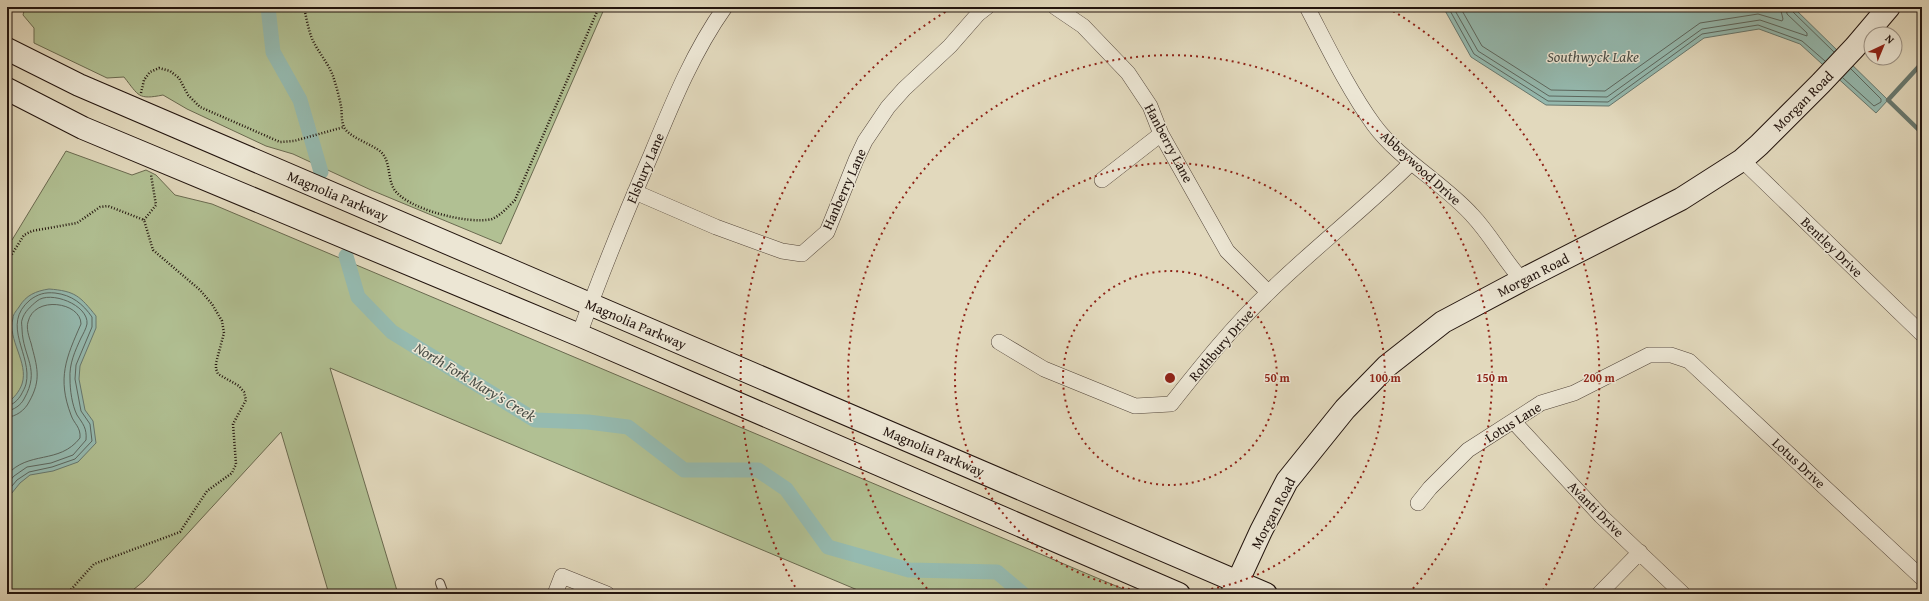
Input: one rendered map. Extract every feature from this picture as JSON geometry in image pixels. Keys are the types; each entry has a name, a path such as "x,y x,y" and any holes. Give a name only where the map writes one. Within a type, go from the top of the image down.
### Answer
{"main road":[{"name":"Morgan Road","path":"1235,588 1261,531 1287,481 1345,409 1387,366 1443,322 1681,199 1742,160 1821,83 1855,47 1889,7"},
{"name":"Magnolia Parkway","path":"7,49 79,85 1009,483 1235,588 1266,594"},
{"path":"7,89 83,128 579,335 1179,594"},
{"path":"784,424 795,392"},
{"path":"997,516 1009,483"}],"street":[{"name":"Elsbury Lane","path":"579,335 635,192 672,104 707,33 725,7"},
{"name":"Hanberry Lane","path":"635,192 716,227 774,249 802,254 827,232 862,147 888,107 904,89 950,46 978,14 987,7"},
{"name":"Hanberry Lane","path":"1055,7 1083,26 1128,73 1150,106 1161,134 1227,251 1268,292"},
{"name":"Abbeywood Drive","path":"1307,7 1343,75 1375,126 1411,163 1437,183 1472,215 1493,241 1506,262 1522,280"},
{"path":"1102,180 1161,134"},
{"name":"Bentley Drive","path":"1742,160 1922,334"},
{"name":"Rothbury Drive","path":"999,342 1044,369 1135,406 1171,404 1219,343 1268,292 1312,251 1380,193 1411,163"},
{"name":"Lotus Lane","path":"1418,503 1430,488 1468,450 1541,403 1574,393 1649,355 1672,355"},
{"name":"Lotus Drive","path":"1672,355 1689,361 1922,578"},
{"name":"Avanti Drive","path":"1513,421 1601,516 1683,594"},
{"path":"1599,594 1640,552"},
{"path":"555,594 562,576 607,594"}],"lane":[{"path":"440,583 444,594"}],"path":[{"path":"304,7 311,37 333,75 344,127 350,133 382,154 389,166 393,188 402,198 416,206 436,213 467,219 492,219 506,209 515,200 599,7"},
{"path":"141,95 144,80 150,72 159,68 170,71 179,78 188,96 200,107 280,142 294,141 344,127"},
{"path":"144,220 156,205 151,172"},
{"path":"7,262 24,236 32,231 77,223 100,207 108,206 144,220"},
{"path":"67,594 94,564 180,532 208,491 232,473 236,464 233,424 246,400 244,392 239,386 218,374 216,369 216,363 224,333 222,321 212,304 200,290 153,250 144,220"}],"green space":[{"path":"25,7 605,7 501,244 371,190 293,154 266,146 187,109 163,95 144,97 133,89 124,77 107,78 34,43 34,28 23,15"},
{"path":"66,151 132,175 146,170 156,175 175,195 212,204 1135,594 867,594 330,368 398,594 329,594 281,432 144,581 128,594 7,594 7,244 12,240"}],"water":[{"name":"Southwyck Lake","path":"1443,7 1793,7 1888,100 1876,113 1800,44 1759,29 1704,38 1609,106 1546,105 1471,57"},
{"path":"49,289 71,293 81,299 96,316 96,328 80,366 79,379 85,410 93,421 96,443 78,462 53,471 30,475 20,483 7,499 7,403 19,390 22,384 23,376 21,359 13,334 13,317 25,299 36,292"}],"waterway":[{"name":"North Fork Mary's Creek","path":"268,7 273,52 300,100 321,172"},
{"path":"1922,63 1888,100 1922,133"},
{"name":"North Fork Mary's Creek","path":"346,256 358,297 392,332 535,420 588,422 628,427 684,470 758,470 786,489 828,547 909,570 997,572 1023,594"}]}
